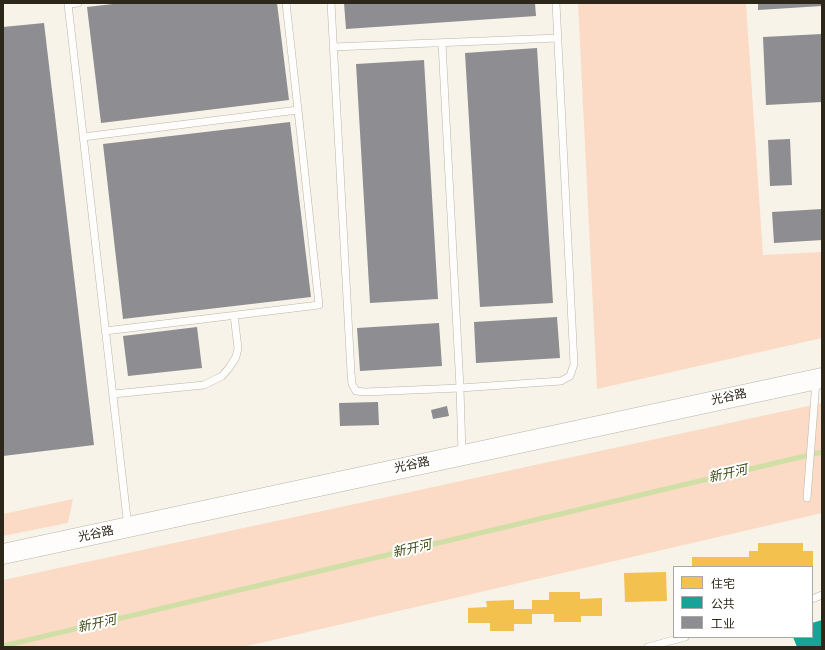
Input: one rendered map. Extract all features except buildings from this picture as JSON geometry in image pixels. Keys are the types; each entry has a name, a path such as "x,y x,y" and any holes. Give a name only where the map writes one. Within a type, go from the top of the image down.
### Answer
{"street":[{"name":"光谷路","path":"3,554 819,378"}],"lane":[{"path":"78,3 68,4 128,527"},
{"path":"105,331 319,305 286,3"},
{"path":"331,3 352,384 356,391 365,392 460,388 561,381 570,376 574,364 556,3"},
{"path":"333,47 558,38"},
{"path":"442,43 460,388 462,454"},
{"path":"83,137 298,110"},
{"path":"113,394 204,385 222,376 236,357 238,348 234,315"},
{"path":"807,498 819,378"},
{"path":"648,647 681,638"}],"shaded area":[{"path":"578,3 746,3 763,255 822,252 822,338 597,389"},
{"path":"822,403 822,513 243,647 3,647 3,580"},
{"path":"73,499 68,523 3,536 3,514"}],"waterway":[{"name":"新开河","path":"3,646 822,452"}]}
